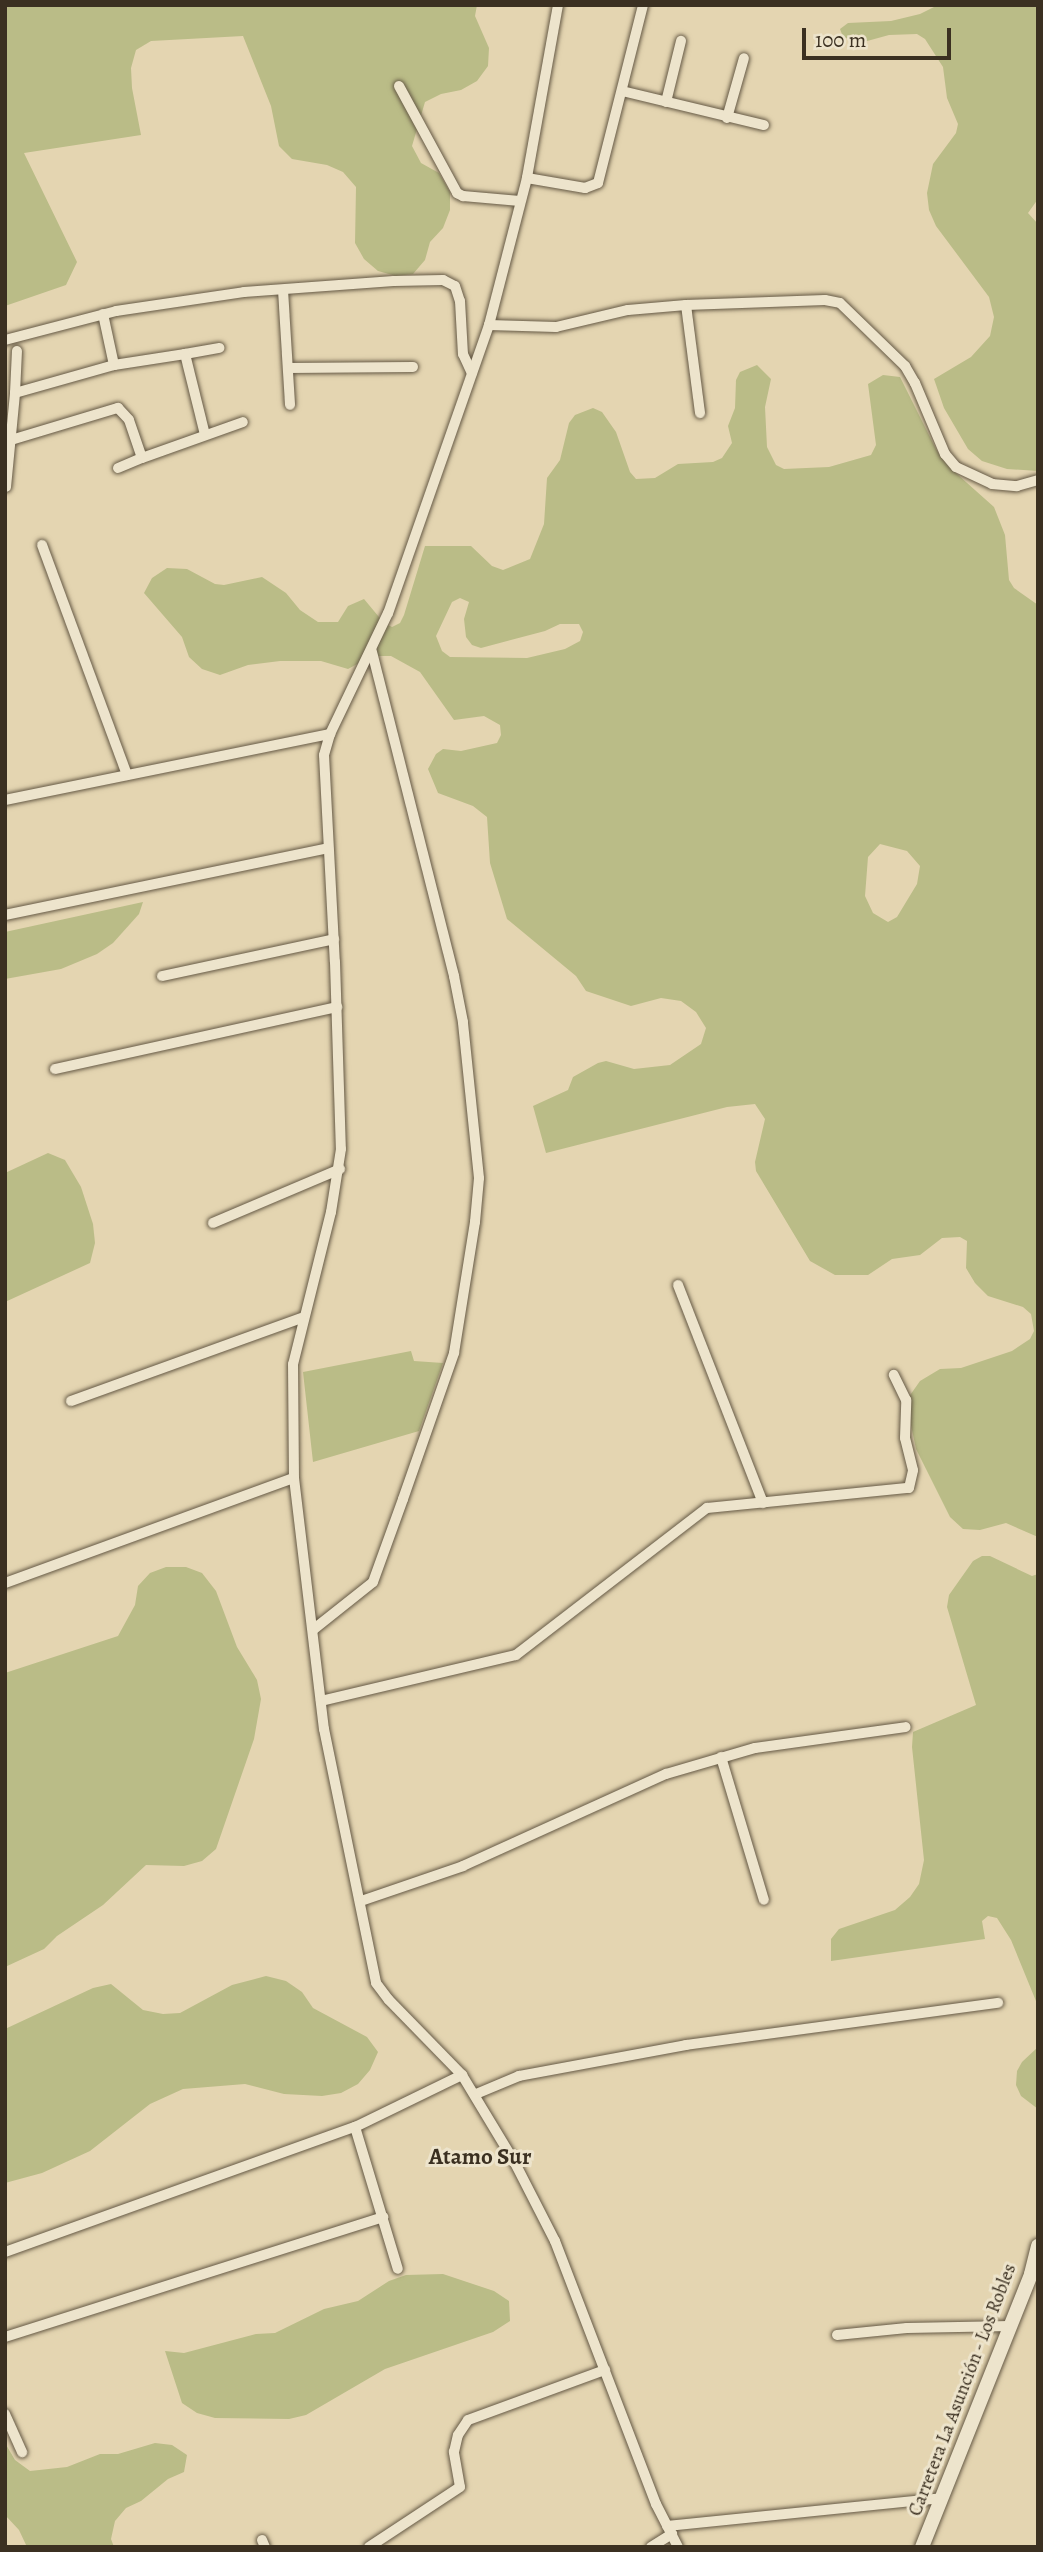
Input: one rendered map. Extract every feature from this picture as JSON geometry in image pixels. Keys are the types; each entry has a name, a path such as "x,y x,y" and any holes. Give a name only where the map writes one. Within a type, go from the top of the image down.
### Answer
{"street":[{"path":"558,5 527,178 489,325 372,651 330,734 324,755 337,1007 340,1169 293,1364 291,1391 295,1478 324,1728 376,1983 389,2000 462,2075 476,2094 555,2241 678,2547"},
{"path":"527,178 586,188 598,183 643,5"},
{"path":"666,102 681,41"},
{"path":"727,118 744,58"},
{"path":"399,86 457,193 463,196 520,201"},
{"path":"622,91 764,125"},
{"path":"5,340 103,314 244,292 443,280 455,286 460,301 463,354 472,373"},
{"path":"284,290 290,405"},
{"path":"489,325 556,327 628,310 686,304 825,300 840,303 905,366 945,454 956,467 992,484 1017,486 1038,480"},
{"path":"686,304 700,413"},
{"path":"103,314 114,365"},
{"path":"15,393 114,365 219,348"},
{"path":"6,487 17,351"},
{"path":"185,354 205,435"},
{"path":"288,368 413,367"},
{"path":"11,440 118,408 128,420 142,458"},
{"path":"118,468 243,422"},
{"path":"42,545 127,775"},
{"path":"314,1629 373,1581 403,1499 454,1353 475,1222 479,1178 463,1022 454,976 372,651"},
{"path":"5,800 330,734"},
{"path":"5,915 328,848"},
{"path":"162,976 334,939"},
{"path":"55,1069 337,1007"},
{"path":"213,1223 340,1169"},
{"path":"678,1285 764,1503"},
{"path":"71,1401 302,1318"},
{"path":"321,1701 516,1655 707,1508 909,1488 913,1470 905,1438 906,1400 894,1375"},
{"path":"5,1583 295,1478"},
{"path":"361,1901 463,1866 666,1774 755,1748 906,1727"},
{"path":"721,1757 764,1900"},
{"path":"476,2094 519,2076 686,2045 998,2003"},
{"path":"5,2252 355,2127 462,2075"},
{"path":"355,2127 398,2269"},
{"path":"5,2337 383,2217"},
{"name":"Carretera La Asunción - Los Robles","path":"922,2547 1031,2274 1038,2246"},
{"path":"837,2335 1010,2326"},
{"path":"369,2547 460,2487 454,2452 458,2435 468,2420 605,2370"},
{"path":"5,2414 22,2452"},
{"path":"651,2547 669,2530 942,2498"}],"green space":[{"path":"5,5 477,5 475,16 489,48 488,66 477,81 461,90 441,94 425,102 412,146 421,163 439,173 450,192 450,210 443,228 430,242 425,260 413,274 396,276 378,271 364,259 355,243 356,187 343,172 327,165 292,159 279,146 271,106 243,36 151,41 136,50 131,68 141,135 24,153 77,262 66,285 5,306"},
{"path":"938,5 1038,5 1038,199 1028,213 1038,224 1038,471 1007,469 982,461 968,449 944,408 934,379 971,357 990,336 994,317 989,297 936,226 929,210 927,193 933,164 956,133 958,124 947,98 943,67 925,39 917,34 889,35 860,43 843,37 840,29 848,23 891,21 920,14"},
{"path":"757,365 771,379 765,407 767,447 776,465 784,469 829,467 871,455 876,445 868,384 883,375 900,377 936,449 948,466 994,507 1005,535 1009,580 1014,588 1038,605 1038,1537 1006,1523 980,1530 963,1529 950,1517 916,1449 906,1401 920,1381 940,1369 961,1368 1012,1351 1030,1339 1034,1331 1031,1314 1023,1307 988,1296 975,1283 966,1268 967,1241 960,1237 942,1238 920,1255 892,1259 868,1275 835,1275 810,1261 756,1171 755,1162 765,1119 755,1104 727,1107 546,1153 533,1106 568,1090 573,1077 598,1063 606,1061 634,1069 670,1065 701,1044 706,1028 696,1012 681,1001 661,998 631,1006 586,991 576,976 507,919 490,863 487,817 473,806 438,793 428,769 436,754 443,749 461,751 497,743 501,735 500,725 484,716 454,720 420,672 391,656 372,656 348,669 321,661 280,661 248,665 220,675 202,669 189,657 182,637 144,593 152,578 167,568 187,569 215,584 224,585 262,577 286,593 300,610 318,622 338,622 348,606 364,599 384,623 392,627 400,623 404,615 425,546 471,546 492,566 503,570 530,559 544,524 547,478 560,460 569,423 575,415 593,408 602,412 616,432 630,472 636,479 655,478 678,464 713,462 722,458 732,443 728,426 735,408 736,380 740,372","holes":["460,598 469,602 464,619 466,637 472,645 481,648 545,631 560,624 579,624 583,632 580,641 565,649 527,658 450,657 442,651 436,636 452,602","880,844 907,851 920,866 917,884 897,917 888,922 873,913 865,896 868,857"]},
{"path":"143,902 139,914 113,943 97,954 61,969 5,979 5,932"},
{"path":"48,1153 65,1160 81,1187 93,1224 95,1243 90,1263 5,1302 5,1173"},
{"path":"411,1351 414,1361 443,1363 419,1431 313,1462 303,1372"},
{"path":"982,1556 990,1556 1032,1576 1038,1574 1038,2006 1011,1940 997,1918 988,1916 982,1921 985,1939 831,1961 831,1939 839,1929 895,1910 910,1897 919,1884 924,1860 912,1747 913,1732 976,1705 947,1607 949,1595 973,1561"},
{"path":"166,1567 186,1567 202,1573 216,1591 237,1647 257,1680 261,1699 254,1739 216,1849 202,1861 184,1866 146,1865 103,1905 57,1936 44,1949 5,1967 5,1673 118,1636 135,1605 138,1586 150,1573"},
{"path":"266,1976 286,1981 302,1992 313,2008 367,2037 378,2052 370,2070 358,2084 341,2093 322,2096 284,2094 245,2084 183,2089 150,2104 90,2151 42,2173 5,2183 5,2029 93,1988 111,1984 143,2010 163,2014 180,2013 232,1985"},
{"path":"1038,2047 1038,2109 1021,2096 1016,2085 1017,2071 1022,2062"},
{"path":"443,2274 494,2291 509,2301 510,2321 493,2332 385,2369 306,2415 289,2419 215,2418 197,2413 182,2403 165,2351 184,2353 256,2334 275,2333 324,2309 358,2301 389,2281 406,2275"},
{"path":"5,2443 15,2460 30,2471 67,2467 100,2454 118,2454 155,2443 172,2445 187,2455 184,2472 168,2479 141,2501 126,2508 115,2521 111,2539 114,2547 27,2547 19,2530 5,2515"}],"district":[{"name":"Atamo Sur","path":"480,2157"}]}
